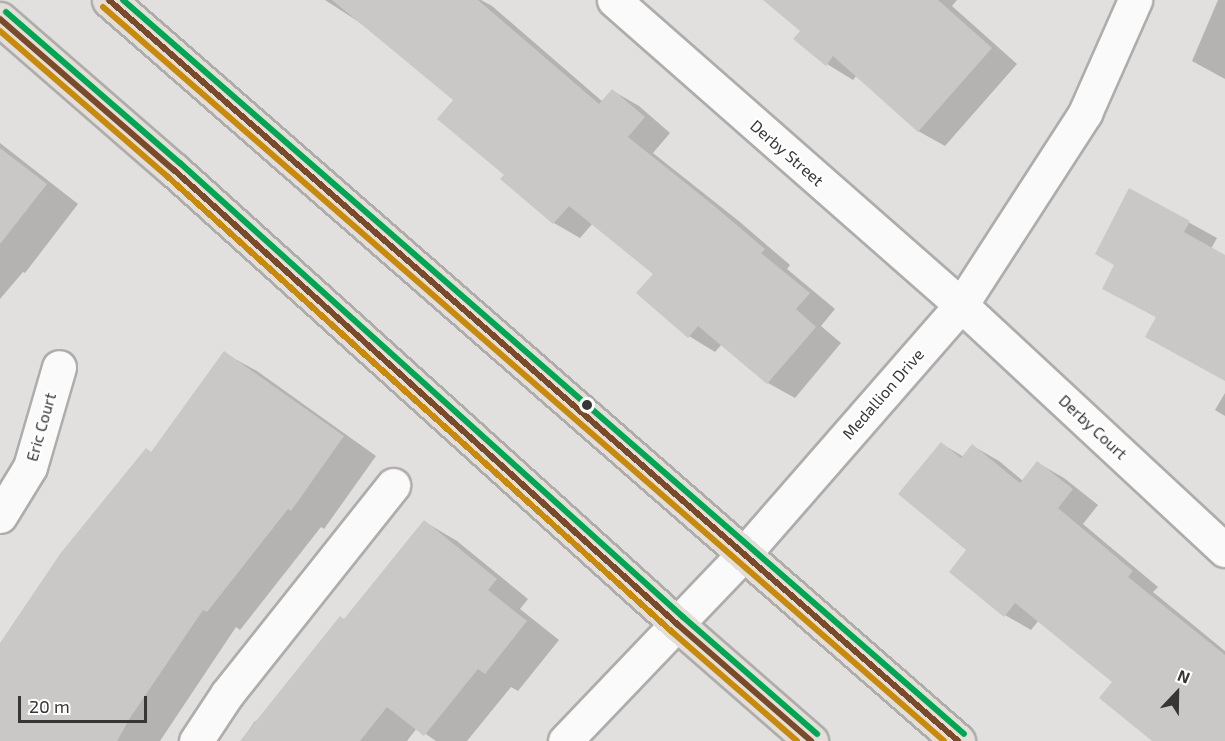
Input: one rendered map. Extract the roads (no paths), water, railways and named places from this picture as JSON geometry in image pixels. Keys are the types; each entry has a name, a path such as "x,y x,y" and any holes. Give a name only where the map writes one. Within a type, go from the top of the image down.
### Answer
{"main road":[{"path":"109,0 958,741"},
{"path":"0,19 174,170 677,624 811,741"}],"street":[{"name":"Derby Street","path":"614,0 961,305"},
{"name":"Medallion Drive","path":"566,741 744,555 961,305 1085,112 1135,0"},
{"name":"Derby Court","path":"961,305 1225,550"},
{"name":"Eric Court","path":"0,516 30,467 59,367"},
{"path":"196,741 227,694 393,485"}]}
